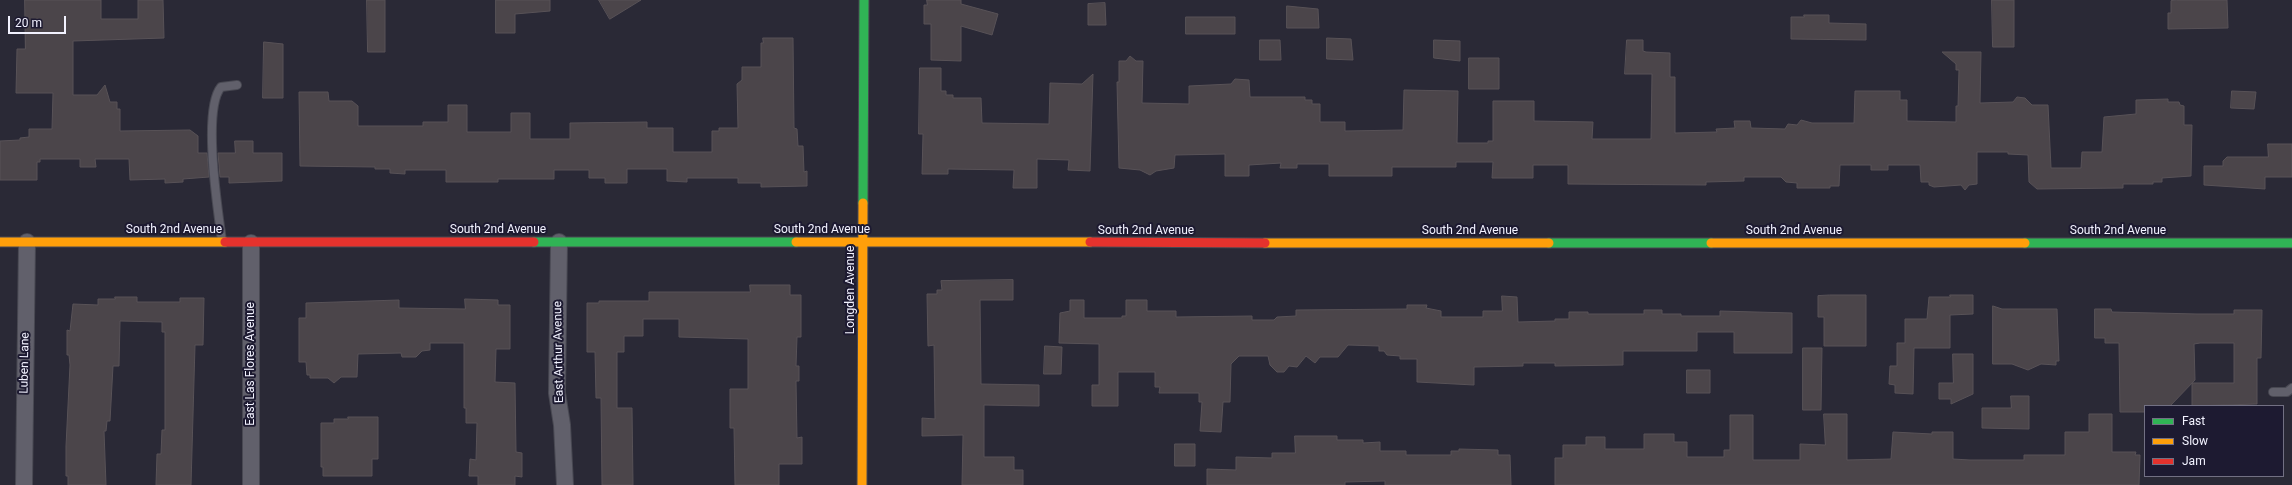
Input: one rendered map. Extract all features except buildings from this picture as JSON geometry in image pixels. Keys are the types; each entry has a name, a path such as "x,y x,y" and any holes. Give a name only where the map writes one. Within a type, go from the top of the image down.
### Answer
{"street":[{"name":"Longden Avenue","path":"862,485 864,0"},
{"name":"South 2nd Avenue","path":"0,242 2292,243"},
{"name":"Luben Lane","path":"24,485 27,242"},
{"name":"East Arthur Avenue","path":"559,242 557,393 562,425 564,485"},
{"name":"East Las Flores Avenue","path":"251,243 251,485"}],"lane":[{"path":"222,242 212,173 214,104 216,93 221,87 237,85"},
{"path":"2273,392 2287,392 2292,388"}],"traffic: fast":[{"path":"863,203 864,0"},
{"path":"534,242 796,242"},
{"path":"1549,243 1711,243"},
{"path":"2025,243 2292,243"}],"traffic: slow":[{"path":"862,485 863,203"},
{"path":"0,242 225,242"},
{"path":"796,242 1090,242"},
{"path":"1265,243 1549,243"},
{"path":"1711,243 2025,243"}],"traffic: jam":[{"path":"225,242 534,242"},
{"path":"1090,242 1265,243"}]}
